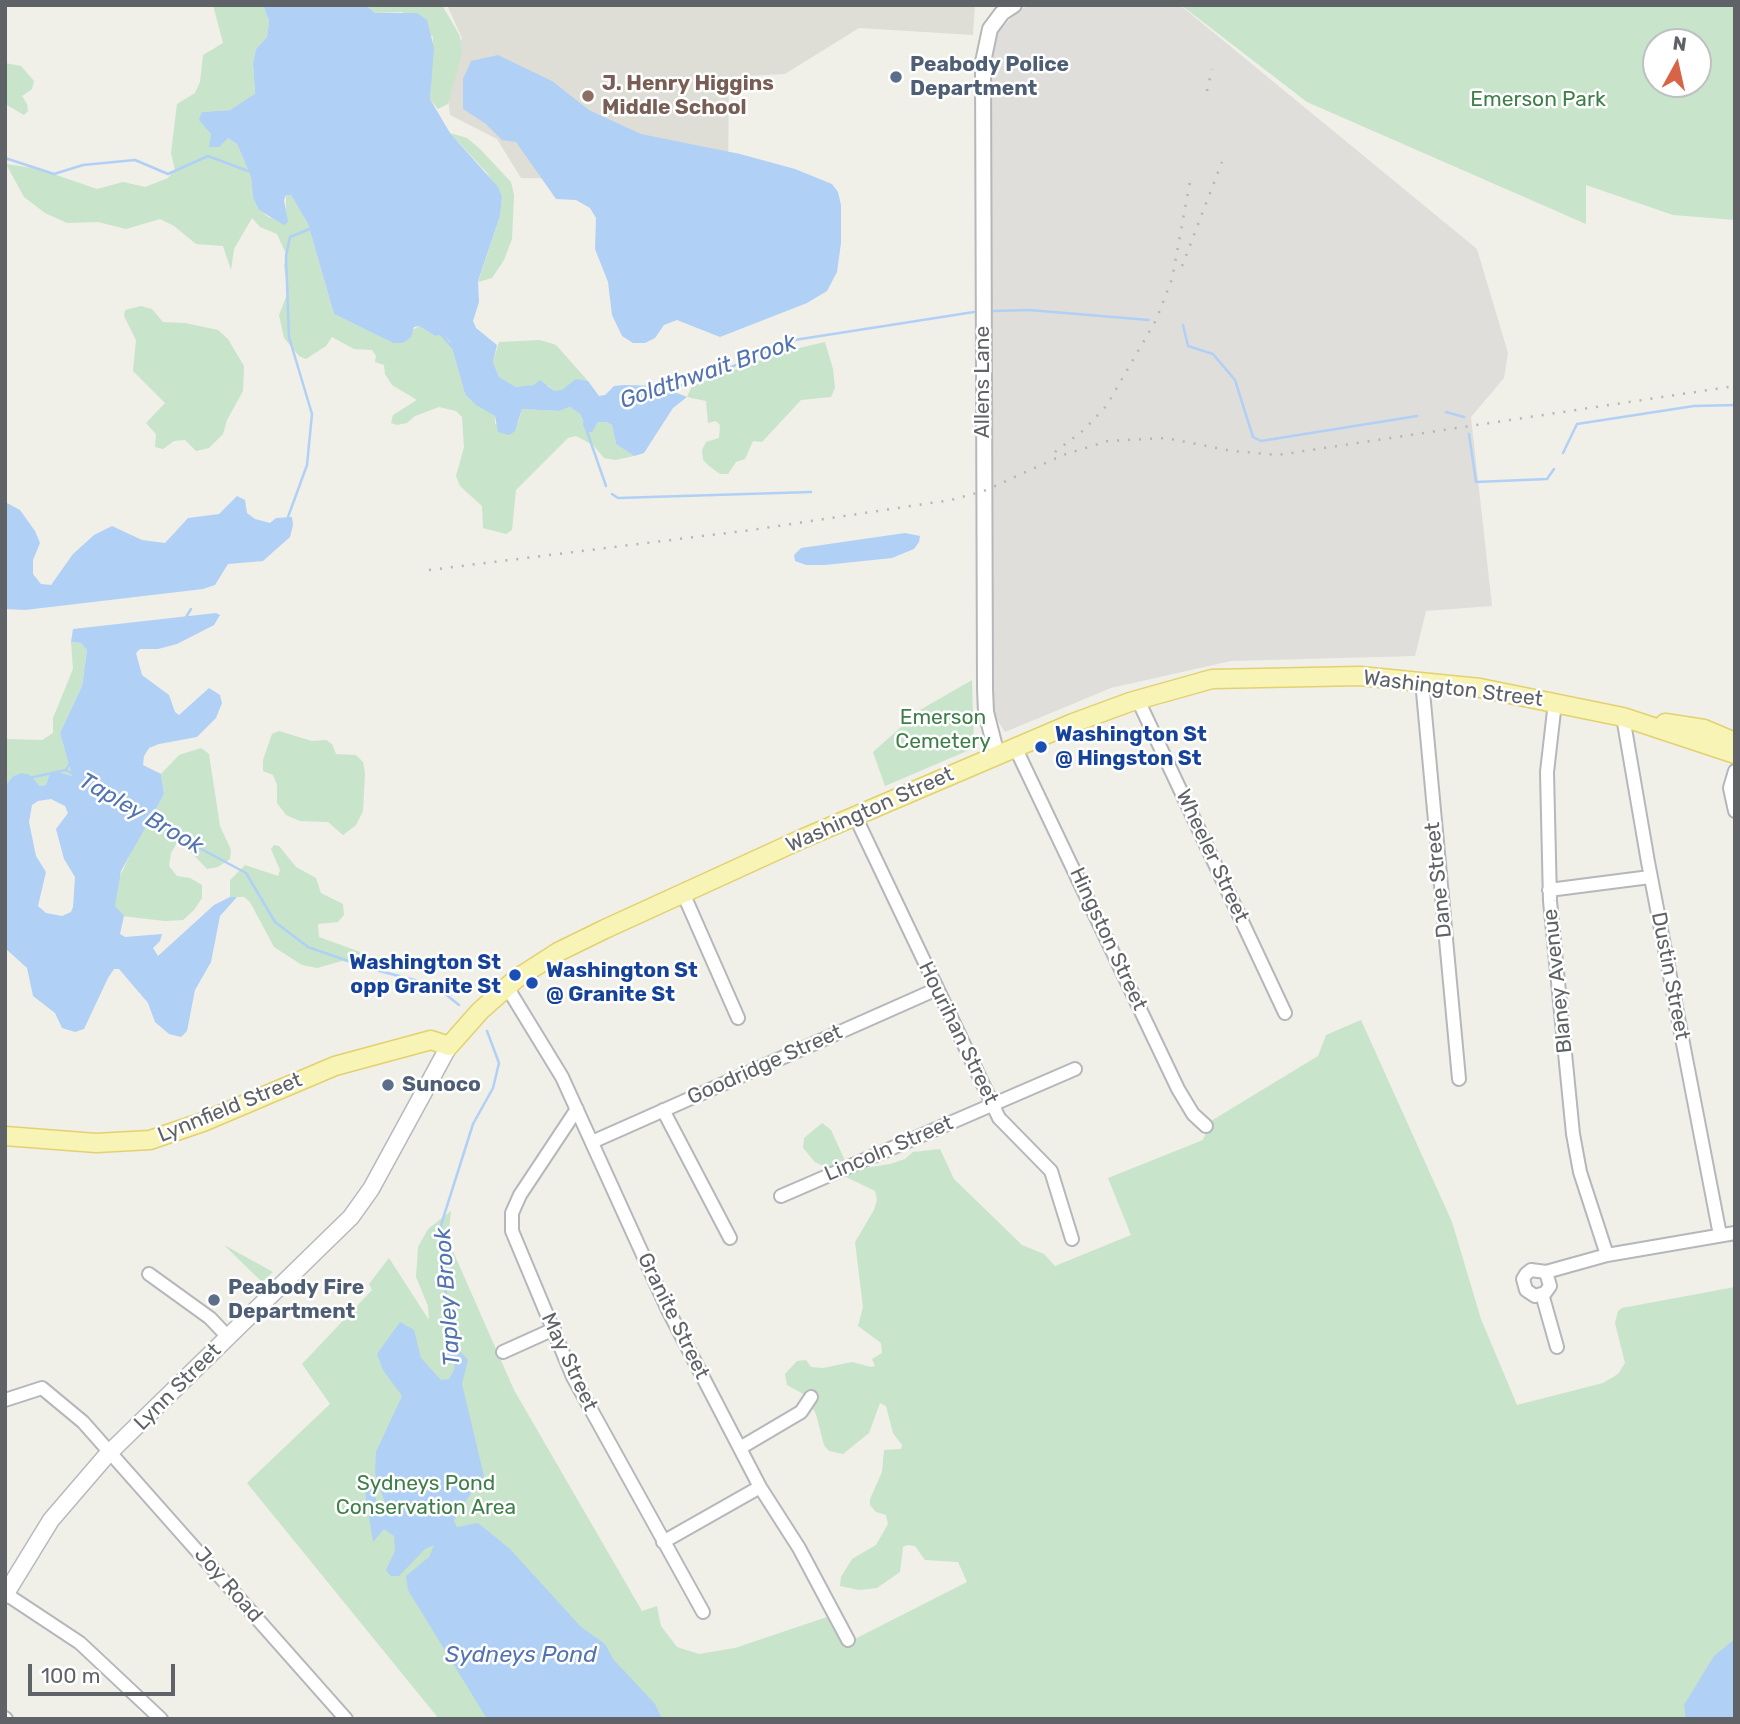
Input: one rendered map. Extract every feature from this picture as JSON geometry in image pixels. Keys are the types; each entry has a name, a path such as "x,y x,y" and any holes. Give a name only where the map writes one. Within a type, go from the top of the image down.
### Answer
{"main road":[{"name":"Washington Street","path":"449,1046 480,1011 507,987 558,953 683,893 1015,747 1138,700 1232,677 1360,676 1422,681 1704,729 1735,742"},
{"name":"Washington Street","path":"1623,717 1735,754"},
{"path":"1704,729 1735,734"},
{"name":"Lynnfield Street","path":"5,1136 96,1143 150,1140 203,1122 335,1066 431,1040 449,1046"},
{"name":"Lynn Street","path":"6,1594 51,1520 110,1452 340,1229 363,1202 449,1046"}],"street":[{"name":"Allens Lane","path":"997,755 986,712 985,689 982,121 987,38 1008,9"},
{"name":"Dane Street","path":"1422,681 1459,1079"},
{"name":"Wheeler Street","path":"1138,700 1285,1013"},
{"name":"Blaney Avenue","path":"1555,702 1548,772 1549,890 1573,1134 1580,1172 1606,1255"},
{"name":"Dustin Street","path":"1623,717 1650,877 1720,1235"},
{"name":"Hingston Street","path":"1015,747 1178,1089 1192,1114 1206,1126"},
{"path":"1735,771 1730,788 1735,811"},
{"name":"Hourihan Street","path":"855,816 999,1118 1051,1171 1072,1239"},
{"path":"1549,890 1650,877"},
{"path":"683,893 738,1018"},
{"name":"Granite Street","path":"507,987 562,1077 667,1308 760,1487 799,1548 848,1640"},
{"name":"Goodridge Street","path":"592,1142 937,989"},
{"name":"Lincoln Street","path":"781,1196 1074,1069"},
{"name":"May Street","path":"577,1109 520,1195 512,1213 514,1241 573,1377 703,1612"},
{"path":"663,1110 730,1238"},
{"path":"1546,1272 1550,1286 1542,1294 1535,1296 1526,1290 1523,1279 1531,1270 1546,1272 1606,1255 1735,1233"},
{"path":"149,1274 210,1318 228,1337"},
{"path":"1542,1294 1557,1347"},
{"path":"503,1352 554,1329"},
{"name":"Joy Road","path":"5,1400 42,1388 83,1422 346,1719"},
{"path":"740,1448 801,1412 811,1397"},
{"path":"663,1542 760,1487"},
{"path":"6,1594 80,1643 162,1719"}],"shaded area":[{"name":"J. Henry Higgins Middle School","path":"447,5 975,5 973,35 859,28 785,74 729,77 728,181 521,178 497,139 450,115 445,70 462,38"},
{"path":"1037,5 1180,5 1477,249 1508,353 1504,378 1471,417 1492,606 1426,611 1415,656 1231,661 1111,688 1005,732 992,712 992,49 998,31 1022,8"}],"green space":[{"path":"213,5 263,5 269,21 267,37 256,49 253,63 255,95 230,110 202,112 211,134 210,146 228,138 237,144 251,177 253,198 259,210 270,218 286,211 286,194 291,195 308,224 334,314 393,343 419,326 435,336 442,335 450,341 465,394 495,416 495,424 518,423 522,409 559,411 570,407 580,414 584,424 595,427 598,422 606,422 612,425 616,444 634,456 615,460 604,458 593,445 576,436 568,438 516,490 512,530 506,534 483,528 482,506 460,486 456,476 464,447 462,417 456,411 439,407 415,416 407,423 391,423 393,415 417,400 392,385 385,374 384,365 375,362 376,356 372,350 354,349 332,337 326,346 306,359 299,356 284,338 279,315 288,292 284,266 286,254 277,234 260,227 252,218 234,249 231,270 223,246 196,244 174,226 160,219 126,229 98,222 67,223 45,213 24,197 6,164 39,169 97,189 123,182 145,187 168,178 175,170 171,153 177,104 195,93 200,82 203,55 223,43"},
{"path":"366,5 442,5 460,36 462,53 448,104 438,109 430,99 433,37 402,12 375,13"},
{"name":"Emerson Park","path":"1181,5 1735,5 1735,220 1673,215 1586,185 1586,224 1307,102"},
{"path":"5,63 21,66 34,81 32,89 22,96 28,111 24,115 5,104"},
{"path":"450,133 467,138 480,149 511,182 514,195 512,239 504,260 492,278 478,282 500,216 502,197 487,173"},
{"path":"141,306 152,309 163,322 185,323 218,330 228,339 244,366 243,391 227,420 223,434 209,448 196,451 185,440 174,441 163,449 155,447 156,434 146,423 165,403 133,371 136,340 124,316 125,310"},
{"path":"540,340 556,345 588,381 576,380 562,391 553,391 549,386 516,387 499,377 493,362 499,342"},
{"path":"825,342 833,369 835,388 831,397 801,400 762,442 753,441 745,459 736,462 728,474 720,474 709,466 703,460 702,450 706,442 719,438 720,425 716,421 708,423 706,401 687,397 692,386 782,352"},
{"path":"71,642 81,643 87,649 82,686 60,733 72,776 54,771 49,775 46,785 40,786 30,775 12,777 5,786 5,739 42,740 53,733 53,718 73,669"},
{"name":"Emerson Cemetery","path":"972,680 974,748 885,786 873,752 920,710"},
{"path":"279,731 312,741 326,740 332,744 336,754 356,755 363,762 363,811 356,825 343,835 328,822 300,821 286,815 277,803 277,785 273,775 263,771 263,760 272,734"},
{"path":"201,748 209,754 220,826 231,850 230,859 218,867 207,869 187,848 177,843 171,853 169,866 177,876 190,878 202,885 202,898 194,910 183,920 165,921 121,916 115,906 116,885 141,831 164,794 161,774 179,755"},
{"path":"274,845 279,846 296,867 316,878 321,893 343,904 344,915 338,922 318,924 319,937 363,953 366,957 364,963 342,961 317,968 302,965 274,947 250,902 244,897 230,897 230,880 245,865 278,876 280,870 271,849"},
{"name":"Sydneys Pond Conservation Area","path":"1361,1020 1452,1222 1481,1319 1517,1405 1603,1383 1618,1374 1625,1363 1615,1323 1618,1311 1622,1308 1735,1287 1735,1719 439,1719 247,1483 330,1404 302,1364 372,1290 369,1284 389,1258 429,1320 428,1306 416,1277 418,1247 428,1229 451,1211 448,1240 514,1390 642,1611 657,1606 661,1626 677,1647 699,1654 735,1648 827,1617 843,1645 967,1582 958,1562 925,1560 915,1546 907,1545 903,1547 900,1572 877,1588 859,1590 840,1586 841,1577 852,1559 876,1545 888,1524 886,1515 876,1512 870,1505 870,1499 882,1472 884,1450 901,1449 902,1445 893,1433 886,1406 880,1403 869,1433 843,1454 829,1451 824,1445 816,1414 805,1395 787,1385 785,1374 797,1361 806,1360 811,1367 823,1368 852,1362 871,1367 875,1366 872,1359 882,1353 881,1343 858,1326 863,1307 855,1242 874,1210 877,1200 875,1191 815,1162 803,1148 804,1138 822,1123 831,1130 847,1165 854,1170 890,1164 905,1159 913,1152 940,1149 954,1179 1022,1245 1044,1254 1055,1266 1131,1235 1108,1178 1203,1140 1211,1121 1318,1056 1326,1035"},
{"path":"224,1245 273,1272 262,1282"}],"water":[{"path":"263,5 366,5 375,13 417,13 427,20 434,48 430,99 450,133 498,187 502,197 500,216 478,281 479,302 473,321 476,328 497,345 493,362 499,377 516,387 534,385 540,380 554,391 562,390 576,379 588,381 599,396 605,395 614,386 624,385 659,386 687,397 673,408 644,453 634,456 616,444 612,425 606,422 598,422 592,432 588,432 580,414 570,407 559,411 522,409 515,431 509,435 498,432 495,416 476,405 465,394 450,341 442,335 435,336 419,326 414,327 411,337 403,343 393,343 334,314 308,224 291,195 286,195 284,200 288,222 284,225 259,210 253,198 251,177 237,144 228,138 219,147 209,147 211,134 199,120 202,112 230,110 255,94 253,63 256,49 267,37 269,21"},
{"path":"498,55 552,81 589,110 641,134 740,154 795,169 832,184 838,192 841,205 841,243 837,272 827,291 807,303 720,337 677,320 664,325 655,338 645,343 633,343 622,336 612,315 608,282 595,249 596,218 590,208 576,200 556,199 516,142 502,140 486,124 463,109 463,79 471,61"},
{"path":"237,496 245,500 247,513 255,519 270,523 276,518 292,517 293,525 290,537 263,561 228,564 215,585 203,589 25,610 5,609 5,502 20,510 35,531 40,543 33,560 33,574 41,584 51,585 73,554 94,535 112,526 142,540 165,543 188,518 219,514"},
{"path":"905,533 920,536 919,542 914,549 892,558 825,565 806,565 795,561 794,555 801,548"},
{"path":"216,613 220,615 214,625 177,644 158,649 140,649 136,653 142,675 169,695 175,712 179,715 209,688 220,695 222,703 216,718 197,737 159,744 149,748 144,756 143,765 161,774 164,794 121,871 115,906 124,916 120,934 125,937 162,934 160,941 153,948 158,956 214,905 230,897 237,897 220,916 211,962 195,990 187,1031 181,1037 169,1034 155,1022 148,1003 119,969 114,969 108,978 84,1029 75,1032 62,1028 55,1013 33,996 27,968 5,948 5,786 12,777 21,773 30,775 40,786 46,785 49,775 54,771 72,776 60,733 82,686 87,650 81,643 71,642 73,629","holes":["51,799 65,806 68,813 56,829 64,859 75,877 73,907 71,912 62,916 46,913 38,906 46,872 36,856 29,822 32,805 38,801"]},
{"name":"Sydneys Pond","path":"400,1322 414,1330 421,1358 441,1380 449,1379 454,1370 455,1362 446,1353 453,1344 468,1360 462,1384 484,1476 457,1513 454,1521 457,1527 478,1523 510,1549 581,1627 605,1644 613,1659 655,1704 662,1719 487,1719 408,1590 406,1576 429,1557 434,1545 425,1549 399,1576 391,1576 386,1570 395,1551 394,1536 384,1529 373,1542 365,1491 366,1484 373,1485 378,1509 384,1513 387,1509 375,1473 376,1452 402,1396 383,1370 377,1354"},
{"path":"1735,1639 1735,1719 1686,1719 1684,1705 1714,1656"}],"waterway":[{"path":"5,158 54,174 83,165 135,160 168,174 208,156 248,171"},
{"name":"Goldthwait Brook","path":"288,517 307,465 312,414 289,337 286,256 290,237 312,228"},
{"name":"Goldthwait Brook","path":"994,311 1029,310 1149,320"},
{"name":"Goldthwait Brook","path":"668,390 742,363 788,341 974,312"},
{"name":"Goldthwait Brook","path":"1183,325 1188,346 1213,354 1235,380 1253,437 1261,441 1417,416"},
{"name":"Goldthwait Brook","path":"439,332 453,348"},
{"name":"Goldthwait Brook","path":"1563,453 1577,424 1694,406 1735,405"},
{"name":"Goldthwait Brook","path":"1446,412 1464,417"},
{"path":"584,423 606,486"},
{"name":"Goldthwait Brook","path":"1469,434 1476,482 1547,479 1554,469"},
{"path":"612,494 618,498 811,492"},
{"name":"Goldthwait Brook","path":"186,617 191,609"},
{"name":"Goldthwait Brook","path":"29,778 66,770 70,763"},
{"name":"Tapley Brook","path":"66,770 73,774"},
{"name":"Tapley Brook","path":"147,820 246,873 275,922 308,947 368,968 434,985 459,1005"},
{"name":"Tapley Brook","path":"450,1352 441,1225 473,1124 493,1088 499,1063 487,1031"}],"railway":[{"path":"1207,91 1212,69"},
{"path":"1182,266 1222,162"},
{"path":"1055,452 1085,429 1107,405 1156,320 1172,279 1191,176"},
{"path":"429,570 751,530 951,500 984,491 1063,455 1108,441 1166,438 1232,451 1278,455 1735,386"}],"place":[{"name":"Peabody Police Department","path":"896,77"},
{"name":"J. Henry Higgins Middle School","path":"588,96"},
{"name":"Washington St @ Hingston St","path":"1041,747"},
{"name":"Washington St opp Granite St","path":"515,975"},
{"name":"Washington St @ Granite St","path":"532,983"},
{"name":"Sunoco","path":"388,1085"},
{"name":"Peabody Fire Department","path":"214,1300"}]}
